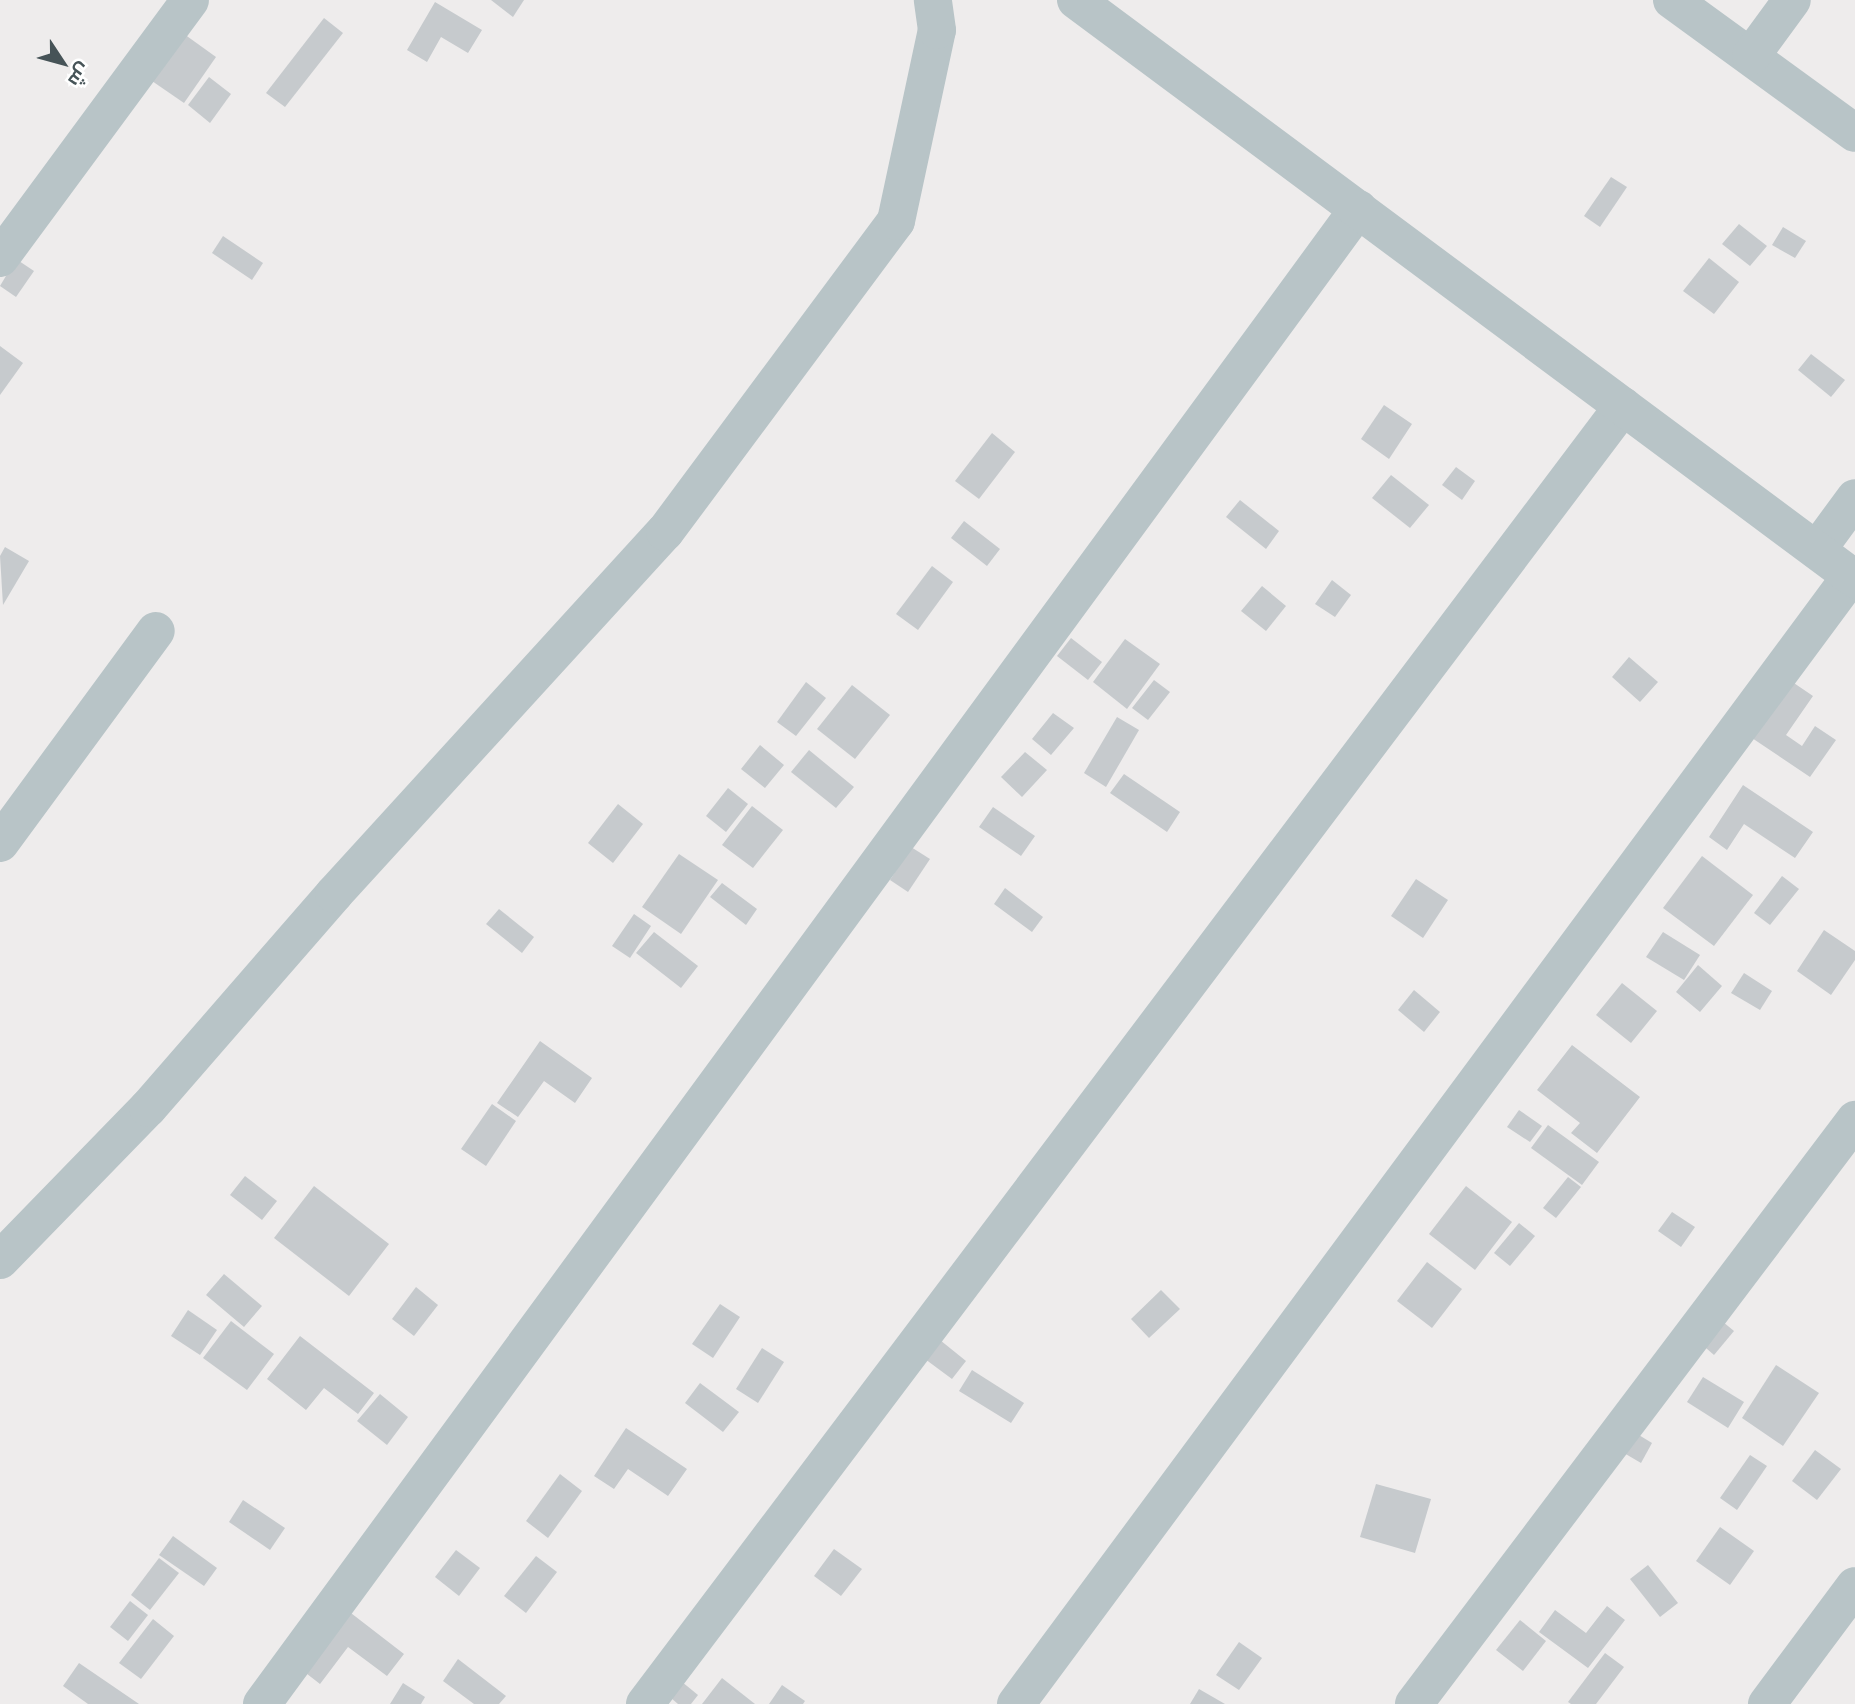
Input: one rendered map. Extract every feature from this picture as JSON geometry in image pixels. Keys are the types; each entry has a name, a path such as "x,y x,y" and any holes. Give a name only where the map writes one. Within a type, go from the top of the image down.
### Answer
{"street":[{"path":"0,258 190,0"},
{"path":"0,1260 148,1108 334,894 665,532 896,221 937,30 933,0"},
{"path":"1016,1704 1853,578 1076,0"},
{"path":"1672,0 1855,133"},
{"path":"1751,56 1792,0"},
{"path":"262,1704 1358,209"},
{"path":"645,1704 1623,406"},
{"path":"1817,550 1855,498"},
{"path":"0,843 156,632"},
{"path":"1414,1704 1855,1119"},
{"path":"1767,1704 1855,1586"}],"building":[{"path":"491,0 524,0 513,17"},
{"path":"435,2 482,30 468,53 441,37 427,62 407,50"},
{"path":"324,18 343,33 285,107 266,93"},
{"path":"184,34 216,57 184,103 152,81"},
{"path":"209,77 231,94 210,123 188,105"},
{"path":"1611,177 1627,187 1600,227 1584,216"},
{"path":"1739,224 1767,246 1750,266 1722,244"},
{"path":"1783,227 1806,241 1795,258 1772,245"},
{"path":"223,236 263,263 252,280 212,253"},
{"path":"1709,258 1739,282 1714,314 1683,291"},
{"path":"16,259 34,271 16,297 0,286"},
{"path":"0,346 23,363 0,395"},
{"path":"1811,354 1845,380 1831,397 1798,370"},
{"path":"1384,405 1412,424 1389,459 1361,439"},
{"path":"992,433 1015,452 979,499 955,481"},
{"path":"1456,467 1475,481 1462,500 1442,485"},
{"path":"1391,475 1429,505 1410,528 1372,498"},
{"path":"1240,500 1279,531 1266,549 1226,517"},
{"path":"964,521 1000,549 987,566 951,538"},
{"path":"5,547 29,561 3,605 0,556"},
{"path":"932,566 953,582 918,630 896,614"},
{"path":"1332,580 1351,595 1335,617 1315,604"},
{"path":"1262,586 1286,606 1266,631 1241,611"},
{"path":"1071,638 1102,662 1088,680 1057,656"},
{"path":"1125,639 1160,664 1127,709 1093,682"},
{"path":"1629,657 1658,682 1640,702 1612,677"},
{"path":"1785,677 1813,696 1786,735 1802,746 1815,726 1836,740 1810,777 1746,734"},
{"path":"1154,680 1170,692 1148,720 1132,708"},
{"path":"806,682 826,698 796,736 777,722"},
{"path":"852,685 890,715 855,759 817,729"},
{"path":"1053,713 1074,728 1051,755 1032,739"},
{"path":"1117,717 1139,730 1106,787 1084,773"},
{"path":"760,745 784,765 765,788 741,769"},
{"path":"809,750 854,787 836,808 791,772"},
{"path":"1025,752 1047,770 1022,797 1001,777"},
{"path":"1124,774 1180,812 1167,832 1110,793"},
{"path":"1743,785 1813,832 1795,858 1744,824 1727,850 1709,837"},
{"path":"728,788 748,804 726,832 706,816"},
{"path":"618,804 643,824 613,863 588,843"},
{"path":"752,806 783,830 753,868 722,845"},
{"path":"993,807 1035,836 1021,856 979,827"},
{"path":"911,847 930,859 908,892 890,880"},
{"path":"679,854 718,880 681,934 642,907"},
{"path":"1702,856 1753,895 1714,946 1663,908"},
{"path":"1782,876 1799,889 1770,925 1754,913"},
{"path":"1416,879 1448,900 1423,938 1391,916"},
{"path":"722,883 757,909 746,925 710,897"},
{"path":"1005,888 1043,917 1032,932 994,904"},
{"path":"499,909 534,937 522,953 486,924"},
{"path":"634,914 651,926 630,958 612,946"},
{"path":"1824,930 1855,951 1855,960 1831,995 1797,971"},
{"path":"654,932 698,966 681,988 636,953"},
{"path":"1663,932 1700,955 1684,980 1646,957"},
{"path":"1698,965 1722,986 1700,1012 1676,992"},
{"path":"1744,973 1772,991 1760,1010 1731,993"},
{"path":"1622,983 1657,1011 1631,1043 1596,1015"},
{"path":"1414,990 1440,1012 1424,1032 1398,1010"},
{"path":"540,1041 592,1078 575,1103 544,1081 518,1117 497,1103"},
{"path":"1572,1045 1640,1097 1597,1153 1571,1133 1580,1123 1537,1090"},
{"path":"492,1104 516,1121 486,1166 461,1149"},
{"path":"1519,1110 1542,1126 1530,1142 1507,1127"},
{"path":"1548,1125 1599,1162 1582,1185 1531,1148"},
{"path":"245,1176 277,1201 262,1220 230,1195"},
{"path":"1568,1177 1581,1187 1556,1218 1543,1208"},
{"path":"314,1186 389,1244 349,1296 274,1238"},
{"path":"1466,1186 1512,1222 1475,1270 1429,1234"},
{"path":"1672,1212 1695,1227 1681,1247 1658,1231"},
{"path":"1519,1223 1535,1236 1510,1266 1494,1253"},
{"path":"1427,1262 1462,1289 1432,1328 1397,1301"},
{"path":"224,1274 262,1306 244,1327 206,1295"},
{"path":"416,1287 438,1305 414,1336 392,1319"},
{"path":"1161,1290 1180,1309 1149,1338 1131,1319"},
{"path":"720,1304 740,1317 713,1358 692,1344"},
{"path":"188,1310 217,1330 200,1355 171,1336"},
{"path":"1711,1312 1734,1331 1714,1355 1691,1335"},
{"path":"231,1321 274,1354 247,1390 203,1358"},
{"path":"300,1336 374,1393 358,1414 324,1388 306,1410 267,1379"},
{"path":"940,1340 966,1361 952,1379 925,1359"},
{"path":"762,1348 784,1362 758,1403 736,1389"},
{"path":"1776,1365 1819,1393 1783,1446 1742,1418"},
{"path":"972,1370 1024,1403 1011,1423 959,1391"},
{"path":"1703,1377 1744,1402 1728,1428 1687,1402"},
{"path":"700,1383 739,1412 723,1432 685,1403"},
{"path":"380,1394 408,1417 387,1445 357,1421"},
{"path":"1624,1426 1652,1443 1641,1463 1612,1446"},
{"path":"626,1428 687,1469 668,1496 628,1469 614,1489 594,1476"},
{"path":"1815,1450 1841,1469 1817,1500 1792,1481"},
{"path":"1750,1455 1767,1466 1737,1510 1720,1498"},
{"path":"560,1474 582,1491 548,1538 526,1521"},
{"path":"1376,1484 1431,1499 1415,1553 1360,1537"},
{"path":"243,1500 285,1528 270,1550 229,1522"},
{"path":"1720,1527 1754,1551 1730,1585 1696,1561"},
{"path":"173,1536 217,1568 204,1586 159,1555"},
{"path":"834,1549 862,1569 841,1596 814,1576"},
{"path":"456,1550 480,1568 459,1596 435,1577"},
{"path":"536,1556 557,1572 526,1613 504,1596"},
{"path":"159,1558 179,1573 150,1610 131,1595"},
{"path":"1648,1565 1678,1603 1660,1617 1630,1579"},
{"path":"130,1601 148,1615 128,1641 110,1627"},
{"path":"1607,1606 1625,1620 1588,1668 1539,1632 1555,1610 1586,1633"},
{"path":"347,1610 404,1654 387,1676 348,1647 320,1684 302,1670"},
{"path":"153,1619 174,1636 141,1679 119,1663"},
{"path":"1520,1620 1546,1641 1523,1671 1496,1650"},
{"path":"1239,1642 1262,1658 1239,1690 1216,1675"},
{"path":"1605,1653 1624,1667 1596,1704 1568,1702"},
{"path":"458,1659 506,1696 499,1704 474,1704 443,1681"},
{"path":"79,1663 139,1704 88,1704 63,1686"},
{"path":"676,1677 698,1695 691,1704 678,1704 664,1692"},
{"path":"722,1678 755,1704 702,1704"},
{"path":"403,1683 425,1697 421,1704 390,1704"},
{"path":"782,1685 805,1701 803,1704 769,1704"},
{"path":"1199,1689 1225,1704 1190,1704"}]}
